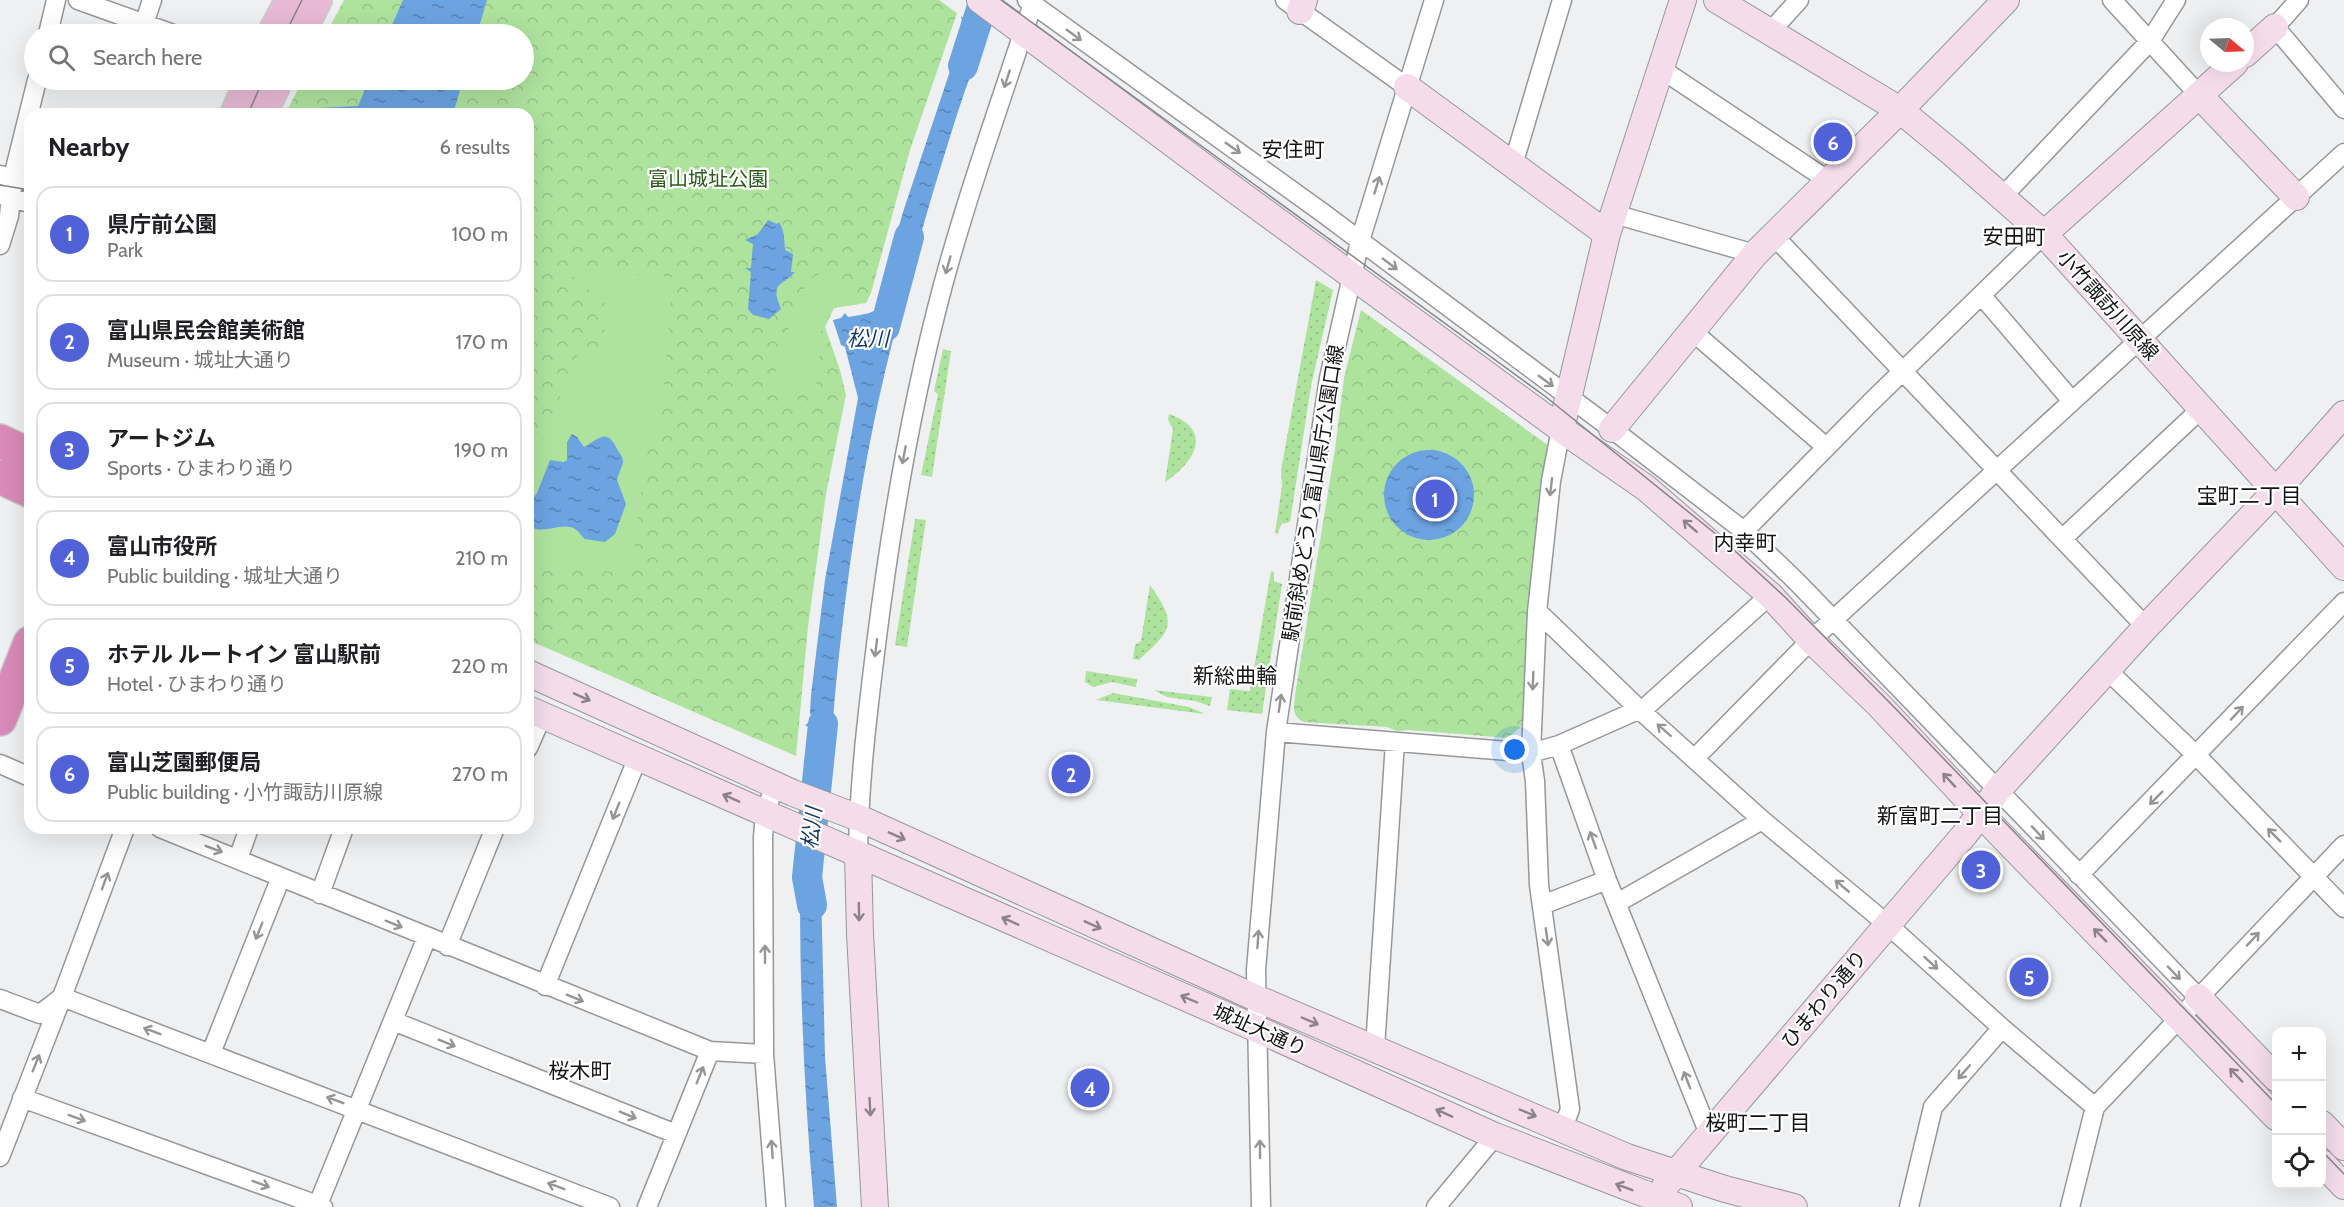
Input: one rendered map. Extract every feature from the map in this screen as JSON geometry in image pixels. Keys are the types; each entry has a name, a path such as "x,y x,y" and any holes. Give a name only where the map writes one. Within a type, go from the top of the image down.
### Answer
{"highway":[{"path":"0,441 24,451"},
{"path":"0,477 24,488"},
{"path":"0,719 24,658"}],"main road":[{"path":"277,24 290,0"},
{"path":"305,24 317,0"},
{"path":"238,108 246,90"},
{"path":"265,108 274,90"}],"street":[{"path":"50,24 56,0"},
{"path":"78,0 144,24 152,0"},
{"path":"980,0 1561,429 1646,488 1770,595 1811,640 1878,704 2272,1112"},
{"name":"駅前斜めどうり富山県庁公園口線","path":"1261,1207 1256,970 1276,732 1329,378 1359,241 1434,0"},
{"path":"1513,165 1562,0"},
{"path":"1563,1128 1570,1109 1539,885 1531,753 1537,611 1551,481 1567,396 1610,224 1683,0"},
{"name":"小竹諏訪川原線","path":"1717,0 1900,110 2044,234 2344,567"},
{"path":"1770,32 1799,0"},
{"path":"1612,429 1755,255 2006,0"},
{"path":"2112,0 2296,196"},
{"path":"2002,197 2150,41 2176,0"},
{"path":"2254,46 2299,0"},
{"path":"875,1207 860,934 851,850 851,816 864,754 886,566 908,432 949,264 1024,31 1031,1 1612,429 1744,531 1834,620 2272,1073"},
{"path":"1296,4 1513,165 1610,224 1755,255"},
{"path":"2275,27 2344,109"},
{"path":"1661,69 1829,182"},
{"path":"1744,531 1826,447 2044,234 2225,72"},
{"path":"30,108 35,90"},
{"path":"0,244 9,216 5,197 14,178 24,135"},
{"path":"1695,758 1811,640 2344,153"},
{"path":"5,197 24,202"},
{"path":"1774,236 2146,627"},
{"path":"1982,296 2072,401"},
{"path":"1692,331 1826,447"},
{"path":"2062,539 2202,408"},
{"path":"2275,492 2344,414"},
{"name":"ひまわり通り","path":"1650,1203 1965,834 1998,790 2146,627 2275,492"},
{"path":"1276,732 1531,753 1559,745 1647,706 1770,595"},
{"path":"2079,875 2344,602"},
{"path":"1537,611 1640,710 1762,820 1887,924 2002,1028 2095,1107"},
{"path":"2107,670 2197,756 2344,908"},
{"name":"城址大通り","path":"534,676 1256,998 1627,1157 1675,1174 1794,1207"},
{"name":"城址大通り","path":"535,712 1495,1136 1650,1203 1679,1207"},
{"path":"1375,1048 1395,742"},
{"path":"1559,745 1607,880 1709,1134"},
{"path":"545,986 638,757"},
{"path":"0,764 24,774"},
{"path":"776,1207 764,1054 775,817 784,789"},
{"path":"1617,903 1762,820"},
{"path":"0,1157 123,834"},
{"path":"175,834 710,1051 764,1054"},
{"path":"238,859 247,834"},
{"path":"320,894 342,834"},
{"path":"447,946 493,834"},
{"path":"2070,1207 2095,1107 2344,845"},
{"path":"211,1053 281,877"},
{"path":"1542,905 1607,880"},
{"path":"22,1098 320,1206 426,937"},
{"path":"0,999 40,1014 62,997"},
{"path":"62,997 610,1207"},
{"path":"393,1021 676,1134"},
{"path":"1909,1207 1933,1107 2002,1028"},
{"path":"647,1207 710,1051"},
{"path":"2326,1128 2344,1147"},
{"path":"1436,1207 1495,1136"},
{"path":"2326,1167 2344,1186"}],"green space":[{"name":"富山城址公園","path":"344,0 939,0 957,13 910,150 871,293 866,303 834,308 825,327 846,395 826,494 808,627 796,756 534,643 534,108 288,108 298,90 534,90 534,24 331,24"},
{"path":"570,269 673,277 660,433 648,440 631,574 604,571 603,575 589,571 534,567 534,444 547,434 572,362 578,355 598,346 611,313 610,308 570,274"},
{"path":"823,273 839,286 854,292 860,300 858,304 833,308 817,340 823,375 809,391 790,393 778,385 777,364 802,292 815,276"},
{"path":"1316,280 1333,290 1311,386 1290,522 1281,524 1278,534 1275,533 1282,486 1281,470"},
{"path":"1361,310 1549,446 1524,724 1508,738 1304,722 1295,714 1295,695 1335,449 1344,378"},
{"path":"943,349 951,351 932,477 921,475 938,394 934,391"},
{"path":"1169,414 1192,429 1196,438 1195,447 1184,466 1165,482 1173,429 1168,420"},
{"path":"915,519 926,520 907,647 895,645"},
{"path":"1271,571 1274,572 1274,581 1282,584 1262,714 1227,710 1230,689 1250,691"},
{"path":"1150,585 1165,609 1168,618 1167,626 1159,641 1150,650 1139,660 1133,659 1135,645 1141,641"},
{"path":"1086,671 1137,679 1136,687 1112,682 1093,687 1085,682"},
{"path":"1154,690 1212,697 1210,706 1195,701 1167,697"},
{"path":"1113,693 1189,707 1205,714 1096,700"}],"water":[{"path":"403,0 487,0 480,24 392,24"},
{"name":"松川","path":"961,16 988,35 959,108 909,278 886,273 903,212 961,38 963,28"},
{"path":"365,90 460,90 455,108 320,108 358,106"},
{"path":"768,220 777,224 779,222 784,236 785,250 793,254 791,272 795,272 778,286 776,294 781,309 769,319 753,315 748,309 751,272 745,268 751,268 753,244 745,240 758,234"},
{"name":"松川","path":"885,285 907,289 885,371 861,495 848,578 833,714 830,770 811,762 814,727 805,726 812,718 811,695 825,580 858,398 845,347 841,345 833,320 841,318 845,313 848,317 875,310 881,302"},
{"path":"572,434 584,447 599,438 606,437 610,439 622,458 623,462 617,480 626,504 615,534 605,542 585,539 570,527 534,529 534,497 550,460 564,462 567,460 567,442"},
{"path":"1429,450 1446,453 1461,463 1471,478 1474,495 1471,512 1461,527 1446,537 1429,540 1412,537 1397,527 1387,512 1384,495 1387,478 1397,463 1412,453"},
{"name":"松川","path":"796,861 819,869 825,1057 837,1207 814,1207 806,1091 800,897 795,886"}],"waterway":[{"name":"松川","path":"963,66 984,0"},
{"name":"松川","path":"885,327 909,237"},
{"name":"松川","path":"812,905 807,877 823,724"}],"tram line":[{"path":"290,24 302,0"},
{"path":"1001,0 1546,397 1722,539 1786,598 1893,706 2272,1100"},
{"path":"251,108 259,90"},
{"path":"0,185 24,189"},
{"path":"2326,1155 2344,1174"}],"place":[{"name":"富山芝園郵便局","path":"1833,142"},
{"name":"県庁前公園","path":"1435,499"},
{"name":"富山県民会館美術館","path":"1071,774"},
{"name":"アートジム","path":"1981,870"},
{"name":"ホテル ルートイン 富山駅前","path":"2029,977"},
{"name":"富山市役所","path":"1090,1088"}],"district":[{"name":"安住町","path":"1293,150"},
{"name":"安田町","path":"2014,237"},
{"name":"宝町二丁目","path":"2249,496"},
{"name":"内幸町","path":"1745,543"},
{"name":"新総曲輪","path":"1235,676"},
{"name":"新富町二丁目","path":"1940,816"},
{"name":"桜木町","path":"580,1071"},
{"name":"桜町二丁目","path":"1758,1123"}]}
